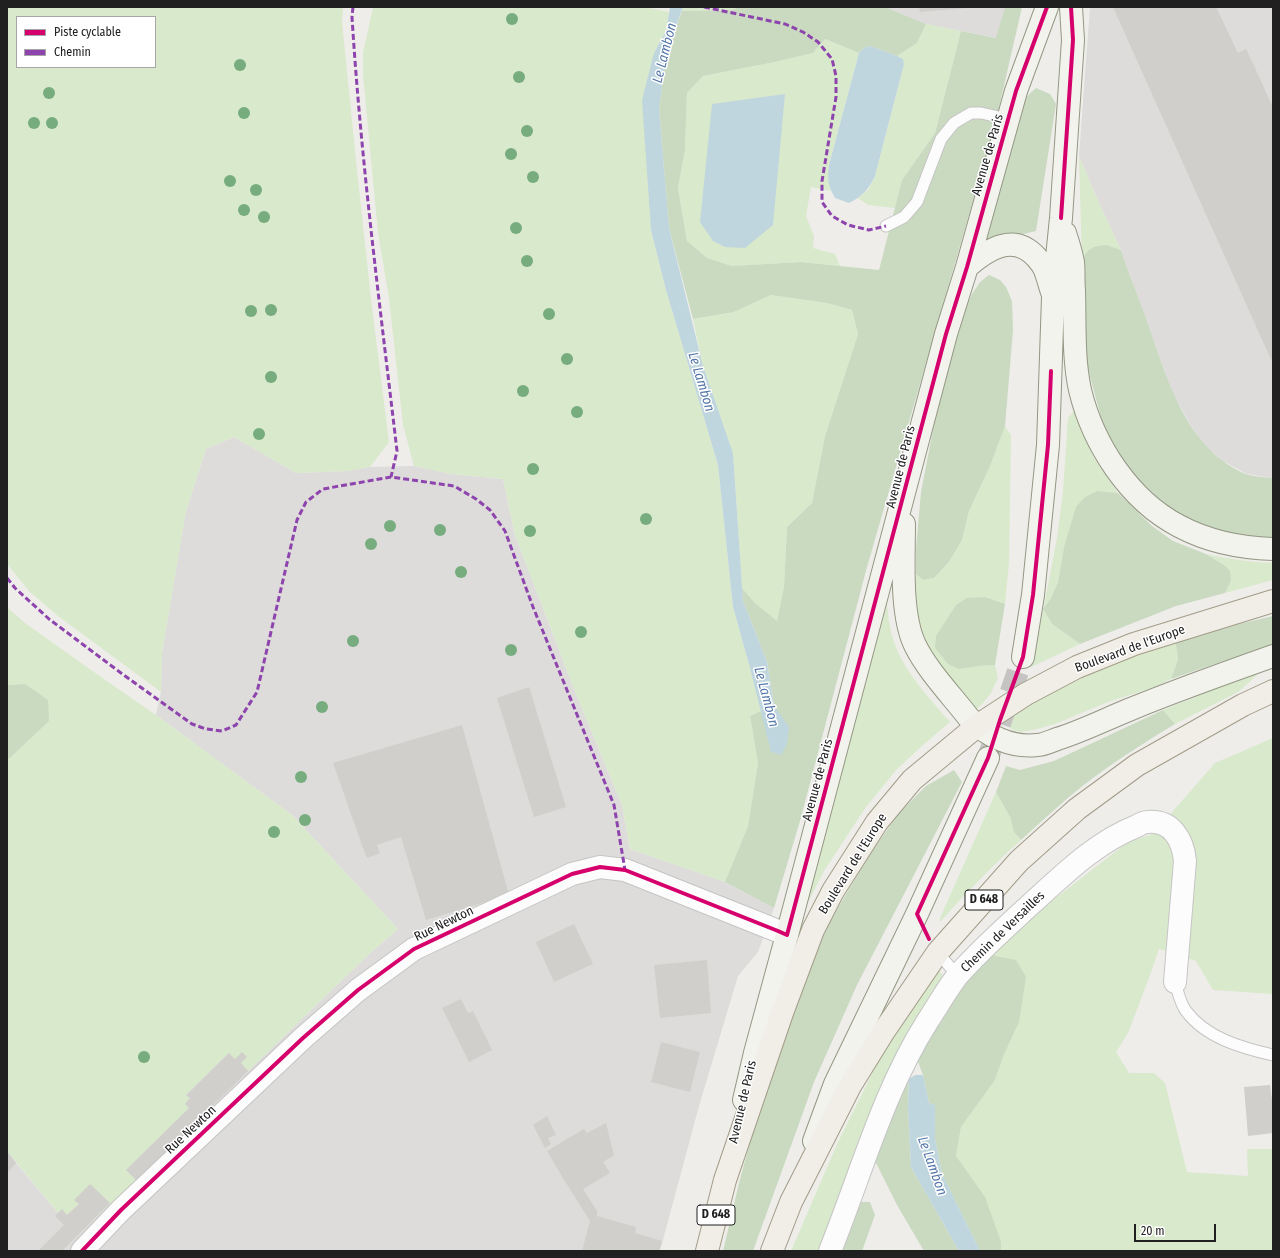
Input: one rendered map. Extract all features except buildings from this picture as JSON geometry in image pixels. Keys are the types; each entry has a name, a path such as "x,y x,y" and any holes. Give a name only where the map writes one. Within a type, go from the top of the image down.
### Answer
{"main road":[{"name":"Avenue de Paris","path":"707,1251 755,1053 946,334 967,267 1016,91 1047,7"},
{"path":"1023,657 1033,596 1048,444 1054,297 1062,218 1073,40 1071,7"},
{"path":"1062,218 1073,263 1076,358 1080,389 1090,421 1103,449 1121,476 1140,497 1162,516 1180,527 1207,538 1237,545 1273,549"},
{"path":"967,267 980,256 998,247 1013,245 1029,250 1043,266 1054,297"},
{"path":"904,493 904,593 908,627 914,644 923,660 977,726 997,739 1019,745 1038,745 1074,734 1130,709 1196,683 1273,656"},
{"name":"Boulevard de l'Europe","path":"725,1180 782,1013 813,930 833,891 877,822 912,780 977,726 1026,694 1077,667 1134,644 1273,601"},
{"name":"D 648","path":"792,1202 850,1086 884,1030 938,952 1019,861 1077,809 1137,765 1244,705 1273,691"},
{"name":"D 648","path":"772,1251 792,1202 835,1084 917,914 988,758"}],"street":[{"name":"Chemin de Versailles","path":"830,1251 875,1129 900,1071 927,1023 958,976 998,934 1051,886 1099,846 1127,830 1147,822 1160,822 1171,828 1179,838 1184,850 1185,861 1175,982"},
{"name":"Rue Newton","path":"82,1251 121,1210 304,1038 358,990 414,949 572,874 600,867 625,870 778,931 787,936"}],"lane":[{"path":"886,226 904,217 917,202 941,139 954,123 971,113 981,113 1008,119"},
{"path":"944,960 958,976"},
{"path":"1175,982 1179,997 1185,1010 1205,1030 1223,1040 1273,1055"}],"shaded area":[{"path":"885,7 1005,7 997,38 926,24"},
{"path":"1090,7 1273,7 1273,478 1247,474 1223,461 1203,444 1190,424 1172,392 1121,250 1079,156"},
{"path":"234,437 296,473 347,471 370,467 414,466 451,474 503,479 515,535 574,689 622,805 630,849 725,882 774,908 758,952 738,976 699,1106 660,1251 7,1251 7,1152 58,1213 62,1209 67,1214 79,1204 94,1219 110,1203 189,1108 185,1104 186,1095 229,1053 235,1059 242,1052 247,1057 241,1063 248,1071 370,953 398,929 292,815 156,715 161,692 162,653 186,511 206,449"}],"green space":[{"path":"7,7 343,7 342,22 357,170 389,442 370,467 347,471 296,473 234,437 206,449 186,511 162,653 161,692 58,616 30,592 7,564"},
{"path":"373,7 644,7 669,12 666,31 654,53 651,230 666,290 718,465 733,607 761,711 750,716 758,763 748,826 725,882 630,849 622,805 574,689 515,535 503,479 451,474 414,466 403,425 389,298 378,233 363,75 363,53"},
{"path":"683,7 739,7 732,10 682,11"},
{"path":"739,7 885,7 926,24 917,43 897,56 870,46 864,48 859,53 825,39 813,53 703,76 687,93 685,150 678,188 687,241 707,258 732,266 801,262 879,270 902,180 935,133 961,31 996,38 1005,7 1022,7 995,125 867,567 800,821 774,908 725,882 748,826 758,763 750,716 774,705 767,662 743,601 742,588 755,603 777,621 784,587 787,527 812,503 825,436 858,334 852,310 827,303 771,295 734,312 693,319 669,228 659,109 666,53 682,11 732,10"},
{"path":"926,24 961,31 935,133 902,180 895,208 868,205 858,198 868,190 875,176 904,64 903,59 897,56 917,43"},
{"path":"825,39 859,53 829,165 828,179 831,191 811,187 806,216 814,236 813,248 835,254 840,266 801,262 732,266 707,258 687,241 678,188 685,150 687,93 703,76 813,53"},
{"path":"1036,88 1050,94 1056,104 1036,231 982,244 1025,98"},
{"path":"1079,156 1121,250 1107,245 1082,262"},
{"path":"1107,245 1121,250 1174,395 1184,415 1196,433 1210,449 1226,463 1249,475 1273,478 1273,539 1247,537 1194,524 1173,512 1135,476 1116,451 1103,425 1087,365 1082,262 1088,251 1094,247"},
{"path":"989,275 1000,280 1006,287 1012,301 1013,330 1005,426 990,466 969,511 962,540 949,562 934,578 923,580 916,574 916,548 921,492 941,389 958,322 972,294 980,282"},
{"path":"771,295 827,303 852,310 858,334 825,436 812,503 787,527 784,587 777,622 755,603 742,588 733,453 703,366 693,319 734,312"},
{"path":"1074,411 1082,433 1094,458 1118,493 1097,491 1064,547 1058,582 1051,598 1043,608 1057,538 1063,491 1068,418"},
{"path":"1005,426 1011,435 1009,563 1005,604 985,597 978,666 995,665 998,678 991,693 973,713 942,670 923,635 917,612 915,592 916,574 923,580 934,578 949,562 962,540 969,511 990,466"},
{"path":"1097,491 1118,493 1152,526 1173,541 1206,554 1224,565 1230,571 1231,581 1225,593 1176,606 1080,644 1052,624 1043,609 1051,598 1058,582 1064,547 1076,507 1085,497"},
{"path":"1206,554 1240,560 1273,563 1273,580 1225,593 1231,581 1224,565"},
{"path":"985,597 1005,604 995,665 959,669 948,664 935,648 936,636 956,605 967,598"},
{"path":"887,604 893,640 905,666 931,701 950,722 897,769 866,807 824,871 801,916 818,862"},
{"path":"7,607 25,623 156,715 292,815 398,929 370,953 248,1071 241,1063 247,1057 242,1053 235,1059 229,1053 186,1095 190,1098 185,1104 189,1108 136,1180 94,1219 79,1204 67,1215 62,1209 58,1213 7,1151 7,758 10,758 49,721 25,684 7,685"},
{"path":"1043,609 1052,624 1080,644 1029,668 1040,626"},
{"path":"1273,616 1273,644 1171,679 1178,659 1175,639"},
{"path":"1175,639 1178,659 1171,679 1157,686 1108,702 1055,724 1021,732 1013,730 1009,727 1008,721 1022,708 1052,690 1124,655"},
{"path":"1263,668 1238,692 1175,724 1163,710 1188,700"},
{"path":"25,684 48,700 49,721 10,758 7,758 7,685"},
{"path":"1163,710 1175,724 1134,749 1094,777 1021,840 1014,832 1010,817 996,792 1006,766 1020,770 1054,761"},
{"path":"1273,738 1273,994 1213,990 1196,961 1159,949 1128,1033 1116,1052 1129,1073 1154,1073 1165,1083 1187,1172 1248,1176 1247,1149 1273,1149 1273,1251 1001,1251 1001,1242 956,1156 961,1127 995,1080 1004,1054 990,955 1057,897 1128,842 1153,834 1215,763"},
{"path":"954,770 962,782 857,985 814,1082 753,1251 723,1251 739,1183 771,1065 810,961 833,916 870,854 899,813 926,786"},
{"path":"996,792 1010,817 1014,832 1021,840 979,880 940,922 940,918"},
{"path":"990,955 1016,960 1026,977 1019,1022 1004,1054 995,1080 961,1127 956,1156 985,1197 1001,1242 1001,1251 980,1251 942,1174 935,1139 935,1105 929,1103 923,1075 917,1059 966,979"},
{"path":"937,969 942,974 942,978 822,1251 791,1251 838,1142 893,1032"},
{"path":"909,1079 908,1106 911,1167 959,1251 924,1251 897,1205 875,1161 887,1128"},
{"path":"859,1202 870,1202 875,1215 862,1251 842,1251"}],"water":[{"name":"Le Lambon","path":"670,7 683,7 666,53 659,109 669,228 703,366 733,453 743,601 767,662 774,706 789,727 787,744 781,755 771,752 733,607 718,465 666,290 651,230 642,100 654,53 666,31"},
{"path":"870,46 903,59 904,64 875,176 865,192 849,203 835,198 829,182 829,165 859,53 864,48"},
{"path":"785,94 773,225 745,248 725,247 713,241 700,222 712,104"},
{"name":"Le Lambon","path":"915,1075 923,1075 929,1103 935,1105 935,1139 942,1174 980,1251 959,1251 911,1167 908,1106 909,1079"}],"tunnel":[{"path":"989,755 1023,657"}],"marked path":[{"path":"353,7 352,17 360,126 397,451 391,477"},
{"path":"704,7 785,24 803,32 818,42 832,59 836,76 836,97 822,181 822,202 832,216 848,225 869,230 886,226"},
{"path":"7,578 15,588 49,619 192,724 206,729 222,731 236,725 257,692 297,520 306,502 323,489 391,477 454,486 476,499 490,510 505,531 533,607 614,805 625,870"}],"cycle path":[{"path":"82,1251 121,1210 303,1038 358,990 414,949 572,874 600,867 625,870 787,935 946,334 967,267 1016,91 1047,7"},
{"path":"1061,218 1073,40 1071,7"},
{"path":"929,939 917,914 988,758 1023,657 1033,595 1048,445 1051,371"}]}
